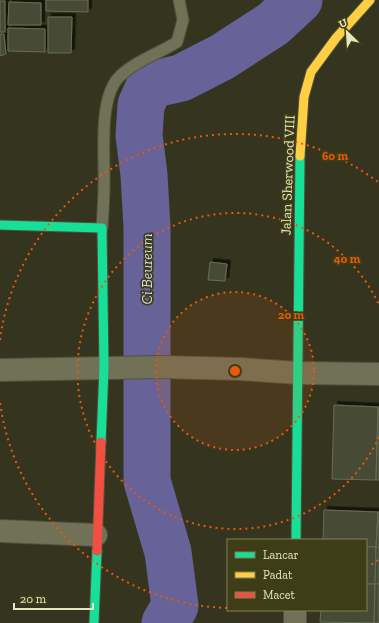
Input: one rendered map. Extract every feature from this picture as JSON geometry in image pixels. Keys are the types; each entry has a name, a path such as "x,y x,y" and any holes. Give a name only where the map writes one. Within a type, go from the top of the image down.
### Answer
{"street":[{"name":"Jalan Sherwood VIII","path":"296,539 299,373 300,160 304,97 311,72 336,38 370,0"},
{"path":"0,225 102,228 104,368 96,535 94,623"},
{"path":"0,370 161,367 240,369 299,373 379,374"},
{"path":"0,531 96,535"},
{"path":"295,611 295,623"}],"lane":[{"path":"102,228 104,185 103,133 110,92 119,78 133,66 177,42 183,20 179,0"}],"building":[{"path":"46,0 88,0 88,12 46,11"},
{"path":"0,1 5,1 5,32 0,32"},
{"path":"9,2 41,3 41,25 8,25"},
{"path":"48,17 72,17 71,53 48,53"},
{"path":"8,28 45,29 45,52 8,51"},
{"path":"0,34 4,34 6,54 0,56"},
{"path":"210,262 227,264 225,281 208,280"},
{"path":"334,405 378,407 376,480 332,479"},
{"path":"378,407 379,480 376,480"},
{"path":"324,510 378,512 376,547 367,547 367,539 323,539"},
{"path":"379,512 379,548 376,547"},
{"path":"367,547 376,547 375,584 367,584"},
{"path":"376,547 379,548 379,584 375,584"},
{"path":"367,584 375,584 374,623 320,622 321,611 367,611"},
{"path":"375,584 379,584 379,623 374,623"}],"waterway":[{"name":"Ci Beureum","path":"165,623 175,606 168,552 147,481 147,227 144,175 139,135 141,105 150,85 181,78 222,57 273,24 299,0"}],"traffic: fast":[{"path":"296,539 300,156"},
{"path":"0,225 102,228 104,368 101,442"},
{"path":"94,623 97,551"}],"traffic: slow":[{"path":"300,156 304,97 311,72 336,38 370,0"}],"traffic: jam":[{"path":"97,551 101,442"}]}
